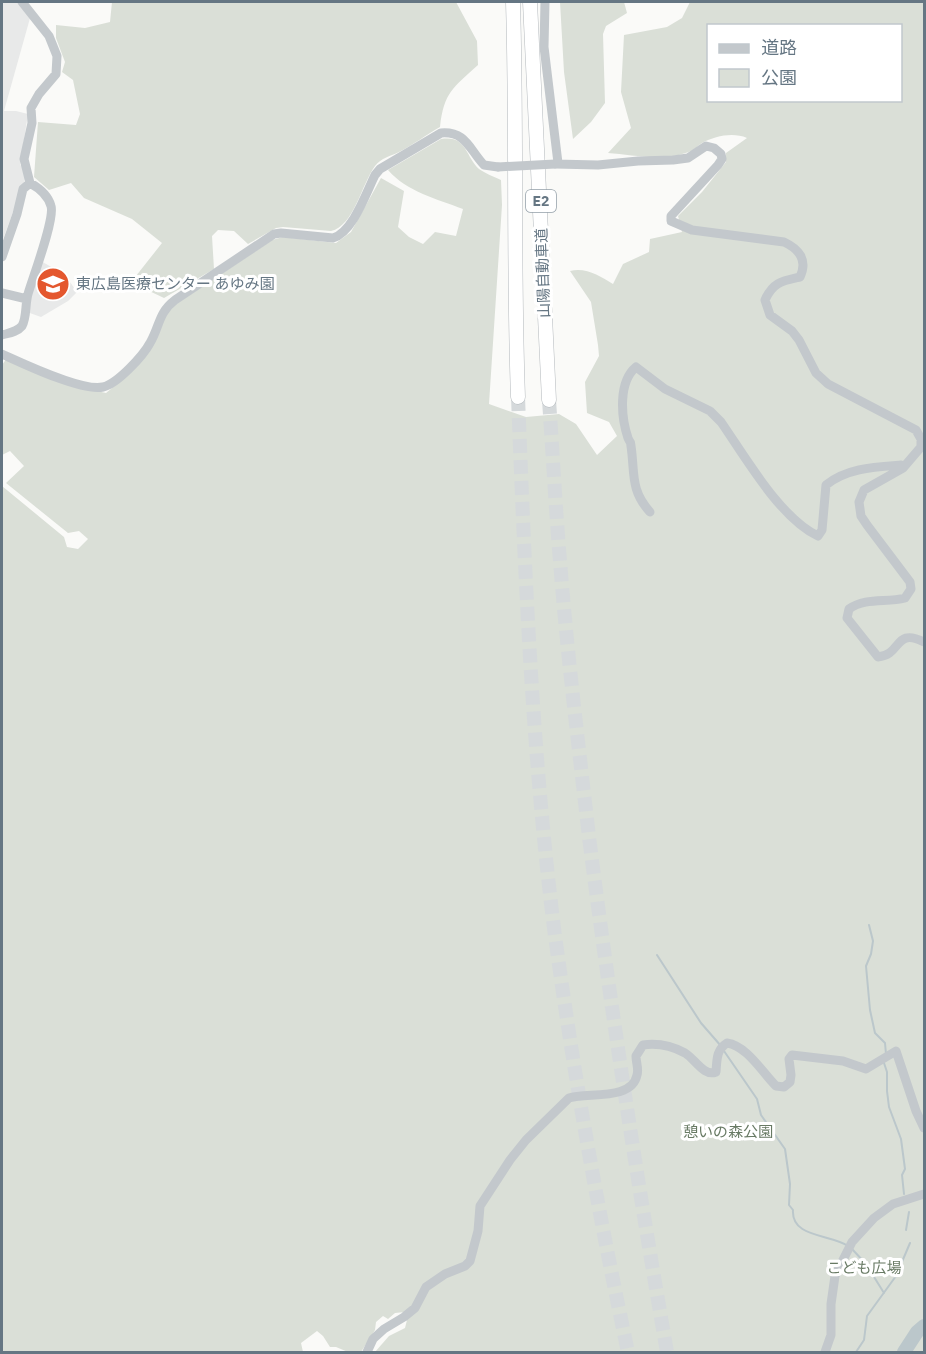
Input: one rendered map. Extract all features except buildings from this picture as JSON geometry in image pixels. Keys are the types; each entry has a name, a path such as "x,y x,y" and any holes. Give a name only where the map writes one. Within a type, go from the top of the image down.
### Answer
{"highway":[{"name":"山陽自動車道","path":"513,2 514,274 518,397"},
{"name":"山陽自動車道","path":"530,2 549,400"}],"street":[{"path":"2,335 17,331 23,323 27,299 47,236 52,207 40,188 30,183 24,159 32,123 31,108 39,94 56,74 57,56 49,36 22,2"},
{"path":"545,2 544,47 556,164"},
{"path":"2,354 35,369 87,387 104,387 113,383 142,355 150,343 165,308 175,300 274,234 333,238 339,236 349,227 380,169 441,133 452,132 461,136 484,165 498,168 673,160 688,158 706,146 714,148 721,154 722,159 671,216 671,221 692,230 784,242 795,247 802,258 804,269 800,277 770,288 765,300 770,315 792,331 816,374 828,384 916,430 921,439 921,447 903,468 864,490 859,502 861,516 907,576 911,589 905,598 871,600 855,605 849,609 847,618 878,657 886,657 893,651 899,640 906,637 914,637 924,642"},
{"path":"2,256 23,189 30,183"},
{"path":"2,293 27,299"},
{"path":"650,512 639,500 633,474 631,443 624,417 624,385 629,373 636,367 665,389 710,411 721,422 782,508 799,526 818,536 822,530 826,485 833,479 852,471 871,467 900,465 903,468"},
{"path":"367,1353 373,1339 378,1334 415,1308 426,1287 470,1261 478,1231 480,1206 526,1140 569,1098 587,1094 607,1095 620,1092 632,1084 637,1079 636,1056 643,1044 668,1046 685,1053 705,1072 711,1074 716,1072 718,1052 721,1047 727,1043 735,1044 776,1086 784,1087 790,1082 792,1075 789,1059 792,1055 843,1061 866,1070 896,1051 916,1112 924,1128"},
{"path":"825,1353 831,1335 831,1304 835,1276 852,1242 874,1218 893,1204 924,1194"}],"shaded area":[{"path":"2,2 25,2 32,11 4,111 28,114 20,165 23,167 25,179 2,242"},
{"name":"東広島医療センター あゆみ園","path":"41,261 65,275 77,292 68,301 41,317 27,312"}],"green space":[{"path":"112,2 456,2 477,41 478,65 462,79 447,98 440,127 377,163 352,213 339,227 331,231 276,228 248,244 234,231 218,230 212,236 214,269 164,298 132,281 162,243 132,219 84,198 71,183 49,190 34,177 38,122 76,125 80,114 73,80 62,72 65,62 56,38 56,25 85,28 110,22"},
{"path":"560,2 624,2 627,13 606,26 603,34 605,103 591,122 573,139 564,72"},
{"path":"690,2 924,2 924,1352 375,1352 389,1336 405,1328 407,1320 405,1312 395,1313 388,1319 383,1316 376,1322 375,1330 361,1352 348,1352 330,1347 317,1331 301,1343 303,1352 2,1352 2,486 64,537 67,547 78,549 88,539 79,531 68,533 6,483 24,466 10,451 2,455 2,365 7,358 92,390 106,393 129,374 170,308 272,240 283,237 336,243 351,232 381,178 404,191 398,227 409,237 423,244 435,232 456,236 463,209 413,189 388,170 441,139 450,139 461,143 479,169 501,180 502,205 489,404 526,417 559,414 576,424 597,455 617,436 609,422 587,413 585,382 599,356 598,345 591,302 570,271 587,271 613,284 623,264 649,252 650,239 682,232 678,216 702,192 726,162 726,153 747,138 730,135 713,138 692,150 671,156 650,157 608,153 631,128 621,92 624,35 667,27 682,18"}],"waterway":[{"path":"869,925 873,941 866,966 870,1010 875,1033 885,1043 886,1054"},
{"path":"657,955 701,1023 721,1046"},
{"path":"724,1051 757,1099 761,1115 785,1149 790,1184 789,1205 798,1226 805,1231 848,1246"},
{"path":"884,1063 887,1072 889,1107 901,1139 905,1169 902,1175 904,1194"},
{"path":"906,1230 909,1212"},
{"path":"856,1352 864,1340 867,1316 896,1276 910,1243"},
{"path":"852,1249 866,1264 884,1293"},
{"path":"904,1352 917,1332 924,1326"}],"tunnel":[{"path":"518,397 535,729 546,862 569,1035 606,1247 628,1352"},
{"path":"549,400 564,606 589,837 625,1095 667,1352"}],"place":[{"name":"東広島医療センター あゆみ園","path":"53,284"}],"park label":[{"name":"憩いの森公園","path":"728,1132"},
{"name":"こども広場","path":"864,1268"}]}
